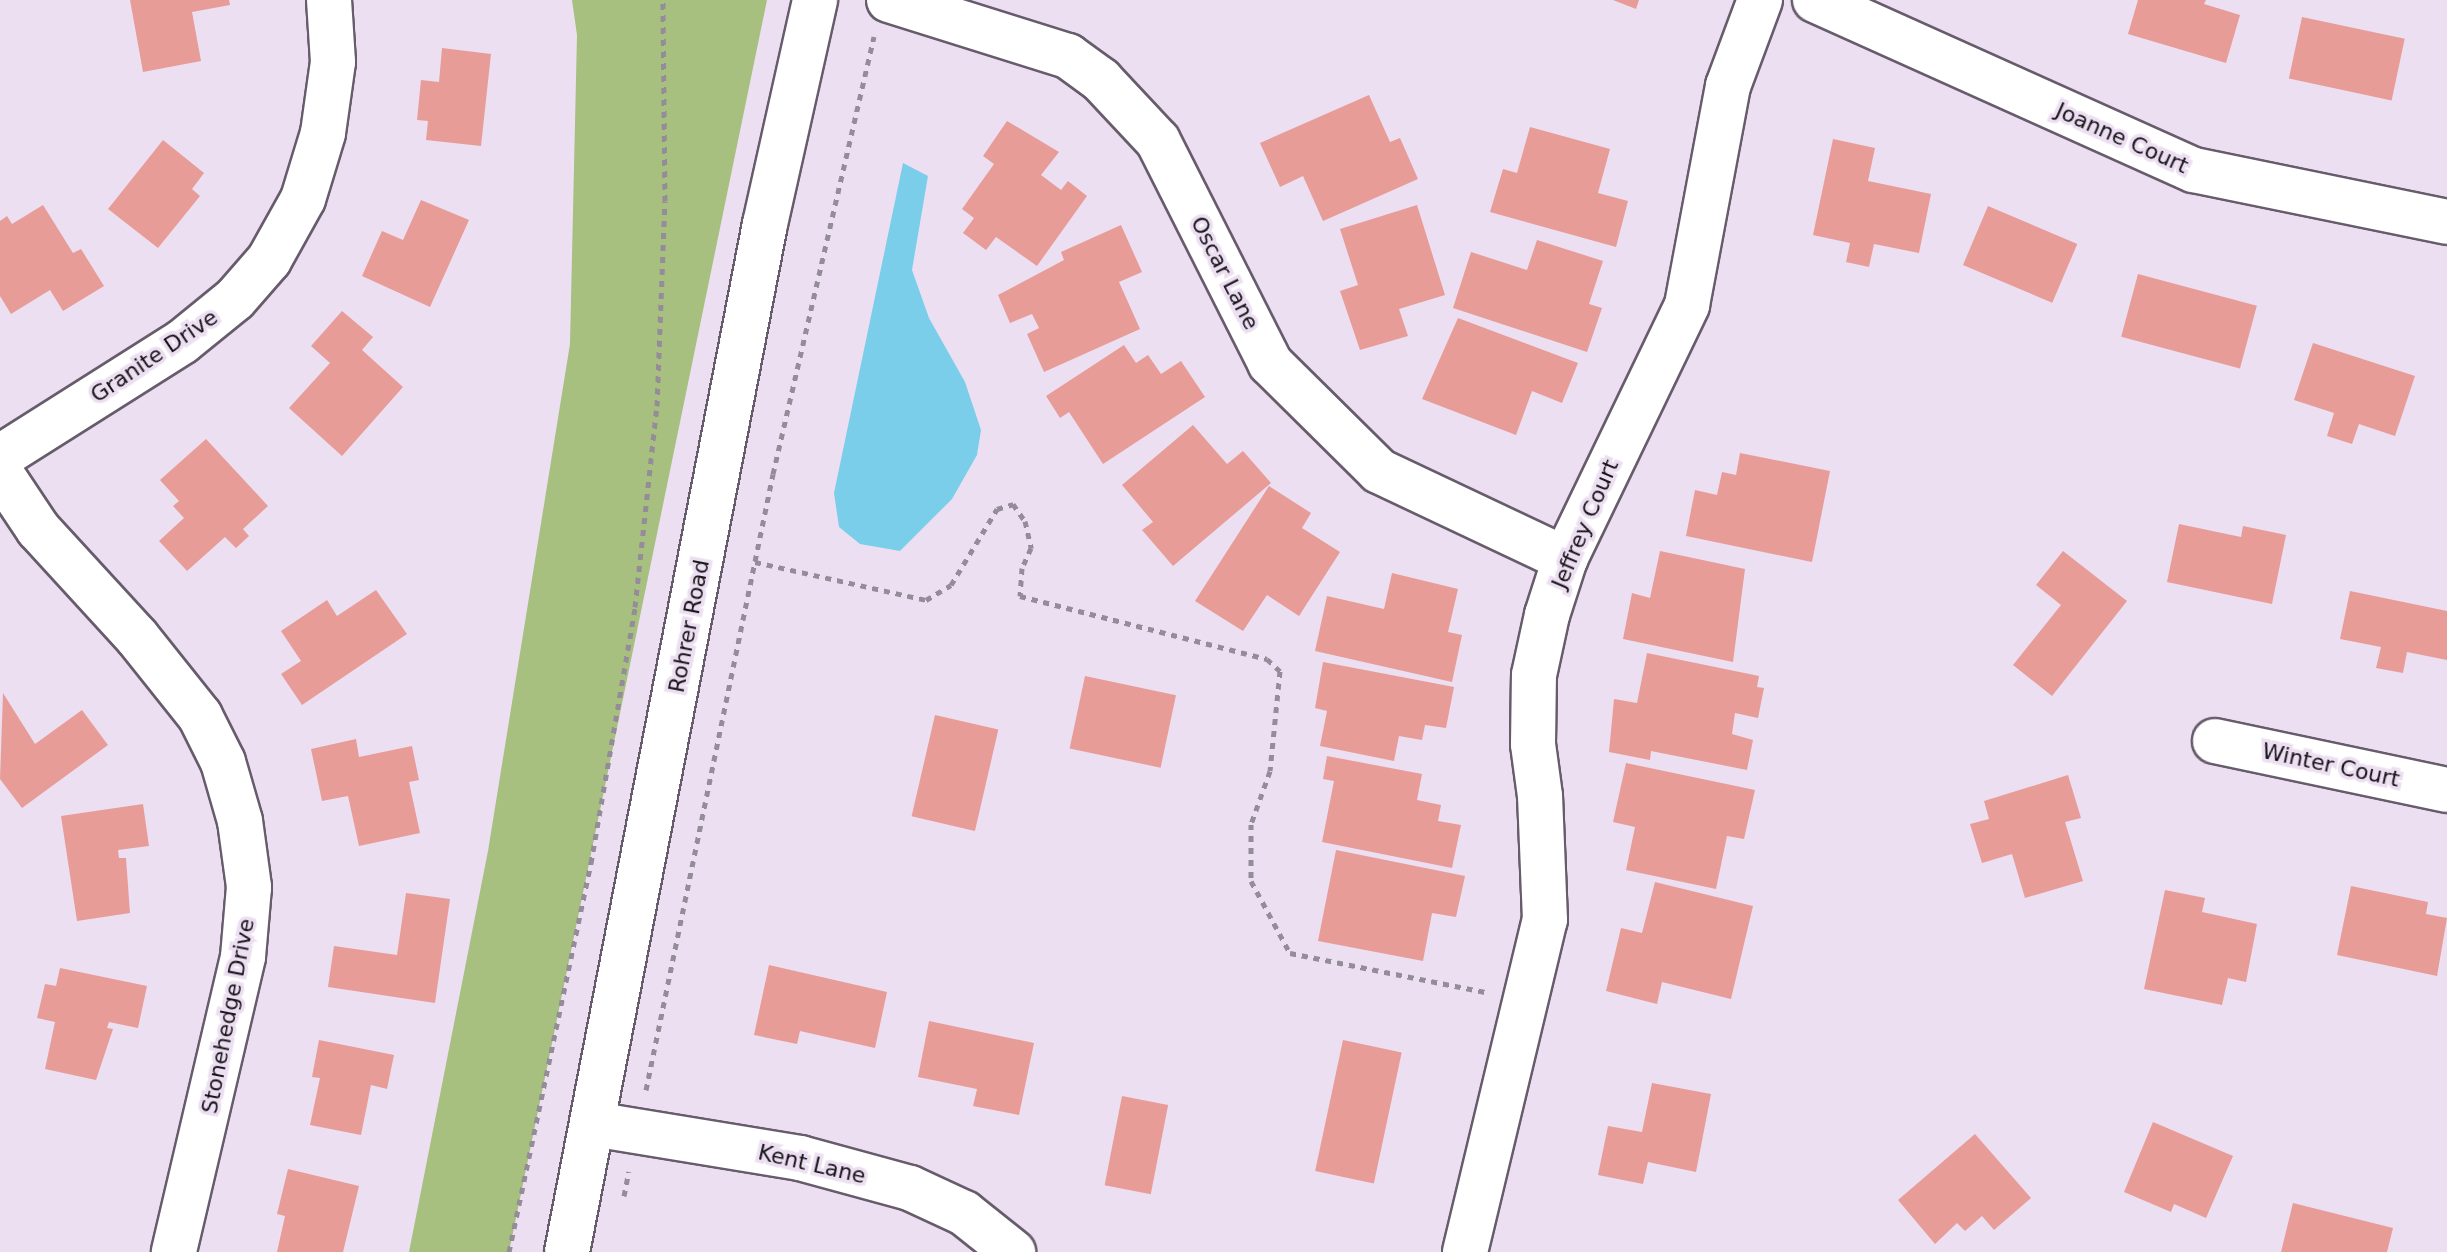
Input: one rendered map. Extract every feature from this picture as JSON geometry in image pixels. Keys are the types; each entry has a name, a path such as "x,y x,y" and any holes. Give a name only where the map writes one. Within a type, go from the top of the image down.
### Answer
{"street":[{"name":"Granite Drive","path":"0,457 182,342 235,299 269,260 303,199 323,133 333,62 329,0"},
{"name":"Rohrer Road","path":"567,1252 765,224 815,0"},
{"name":"Jeffrey Court","path":"1465,1252 1545,920 1540,796 1533,744 1534,675 1565,559 1687,305 1728,86 1760,0"},
{"name":"Joanne Court","path":"1815,0 2194,170 2447,222"},
{"name":"Oscar Lane","path":"882,15 1068,56 1101,80 1158,141 1270,363 1379,471 1565,559"},
{"name":"Stonehedge Drive","path":"0,472 38,529 137,637 200,716 223,762 240,821 249,887 243,957 174,1252"},
{"name":"Winter Court","path":"2215,741 2447,790"},
{"name":"Kent Lane","path":"593,1124 800,1158 910,1188 964,1213 1013,1252"}],"path":[{"path":"509,1252 591,863 635,607 657,406 665,201 663,0"},
{"path":"622,1206 755,562 882,15"},
{"path":"755,562 926,600 951,585 997,509 1013,504 1025,521 1031,548 1022,568 1020,596 1267,659 1280,671 1270,771 1251,824 1251,881 1290,953 1485,992"}],"green space":[{"path":"572,0 767,0 509,1252 409,1252 488,851 570,344 577,35"}],"water":[{"path":"903,163 928,176 912,270 929,318 965,382 981,430 977,455 952,499 900,551 860,544 839,527 834,493"}],"building":[{"path":"130,0 229,0 230,5 192,12 201,61 143,72"},
{"path":"1613,0 1639,0 1636,9"},
{"path":"2138,0 2206,0 2204,4 2240,15 2226,63 2128,34"},
{"path":"2302,17 2405,39 2392,100 2289,79"},
{"path":"442,48 491,54 481,146 426,140 428,121 417,120 421,80 439,82"},
{"path":"1369,95 1390,142 1400,138 1418,179 1323,221 1303,176 1280,187 1260,143"},
{"path":"1007,121 1059,152 1041,175 1061,190 1068,181 1087,196 1037,266 996,237 986,250 963,233 974,218 962,209 994,164 983,156"},
{"path":"1530,127 1610,149 1598,193 1628,201 1616,247 1490,212 1503,169 1517,173"},
{"path":"1833,139 1875,148 1868,181 1931,194 1919,253 1874,244 1869,267 1846,262 1850,243 1813,235"},
{"path":"163,140 204,173 192,189 200,196 158,248 108,209"},
{"path":"421,200 469,220 430,307 362,276 382,231 403,240"},
{"path":"43,205 73,253 81,249 104,286 63,311 50,290 11,314 0,296 0,221 7,216 12,224"},
{"path":"1417,205 1445,295 1399,309 1408,336 1360,350 1340,291 1358,285 1340,229"},
{"path":"1988,206 2077,244 2052,303 1963,265"},
{"path":"1121,225 1142,272 1119,282 1140,329 1044,372 1027,334 1039,328 1032,314 1010,323 998,295 1064,260 1061,252"},
{"path":"1537,240 1603,261 1589,304 1602,308 1587,352 1453,308 1471,252 1527,270"},
{"path":"2138,274 2257,306 2240,369 2121,337"},
{"path":"342,311 373,337 362,350 403,387 342,456 289,408 330,363 311,346"},
{"path":"1458,318 1578,363 1562,403 1532,391 1516,435 1422,399"},
{"path":"2313,343 2415,376 2395,436 2359,424 2352,444 2327,436 2334,413 2294,400"},
{"path":"1124,345 1136,363 1148,355 1161,374 1181,361 1205,397 1103,464 1069,412 1060,418 1046,396"},
{"path":"1193,425 1227,464 1243,451 1271,483 1173,566 1142,530 1153,522 1122,485"},
{"path":"206,439 268,506 243,529 249,536 236,548 225,537 187,571 159,541 184,518 173,506 179,501 160,480"},
{"path":"1740,453 1830,471 1812,562 1686,536 1695,490 1717,495 1722,472 1736,475"},
{"path":"1269,486 1311,513 1302,528 1340,552 1299,616 1267,595 1243,631 1195,601"},
{"path":"2179,524 2241,537 2243,526 2286,535 2272,604 2167,582"},
{"path":"1660,551 1745,569 1733,662 1623,639 1632,593 1650,598"},
{"path":"2063,551 2127,601 2052,696 2013,665 2061,605 2036,585"},
{"path":"1392,573 1458,589 1448,632 1462,635 1452,682 1315,651 1327,596 1384,609"},
{"path":"376,590 407,634 302,705 281,674 301,661 281,631 327,600 337,616"},
{"path":"2350,591 2447,611 2447,660 2407,652 2403,673 2376,668 2381,647 2340,639"},
{"path":"1647,653 1759,676 1757,687 1764,688 1758,718 1735,713 1732,734 1753,740 1747,770 1651,751 1650,760 1609,752 1614,699 1637,703"},
{"path":"1323,662 1454,687 1446,728 1425,725 1422,740 1399,736 1394,761 1320,746 1327,711 1315,708"},
{"path":"1085,676 1176,695 1161,768 1070,748"},
{"path":"3,693 35,744 82,710 108,745 22,808 0,779"},
{"path":"935,715 998,730 975,831 912,816"},
{"path":"356,739 359,757 412,746 419,780 409,782 420,833 359,846 348,796 322,801 311,749"},
{"path":"1327,756 1422,774 1417,800 1441,805 1438,821 1461,825 1452,868 1322,842 1334,781 1323,779"},
{"path":"1626,763 1755,790 1744,839 1727,836 1716,889 1626,870 1635,827 1613,822"},
{"path":"2068,775 2081,818 2065,822 2083,881 2025,898 2012,854 1982,863 1970,824 1989,819 1984,801"},
{"path":"143,804 149,846 118,850 119,858 126,858 130,913 77,921 61,816"},
{"path":"1336,850 1465,876 1456,917 1432,913 1423,961 1318,941"},
{"path":"1655,882 1753,906 1731,999 1662,982 1657,1004 1606,991 1621,928 1642,933"},
{"path":"2351,886 2428,902 2426,914 2447,918 2437,976 2337,955"},
{"path":"2165,890 2205,898 2202,912 2257,924 2246,982 2228,978 2222,1005 2144,989"},
{"path":"406,893 450,899 435,1003 328,987 334,946 397,955"},
{"path":"769,965 887,992 875,1048 800,1031 797,1044 754,1035"},
{"path":"60,968 147,986 138,1028 109,1022 107,1028 113,1029 96,1080 45,1069 55,1022 37,1018 45,984 56,986"},
{"path":"929,1021 1034,1043 1019,1115 973,1106 977,1089 918,1077"},
{"path":"319,1040 394,1055 387,1089 371,1085 361,1135 310,1125 320,1078 312,1077"},
{"path":"1343,1040 1402,1052 1374,1184 1315,1171"},
{"path":"1652,1083 1711,1094 1696,1172 1648,1162 1643,1184 1598,1175 1608,1126 1642,1132"},
{"path":"1122,1096 1168,1105 1151,1194 1105,1185"},
{"path":"2153,1122 2233,1156 2206,1218 2174,1204 2171,1212 2124,1192"},
{"path":"1975,1134 2031,1198 1994,1230 1982,1216 1965,1231 1957,1223 1935,1244 1898,1200"},
{"path":"288,1169 359,1186 343,1252 277,1252 285,1216 277,1214"},
{"path":"2293,1203 2393,1228 2387,1252 2281,1252"}]}
